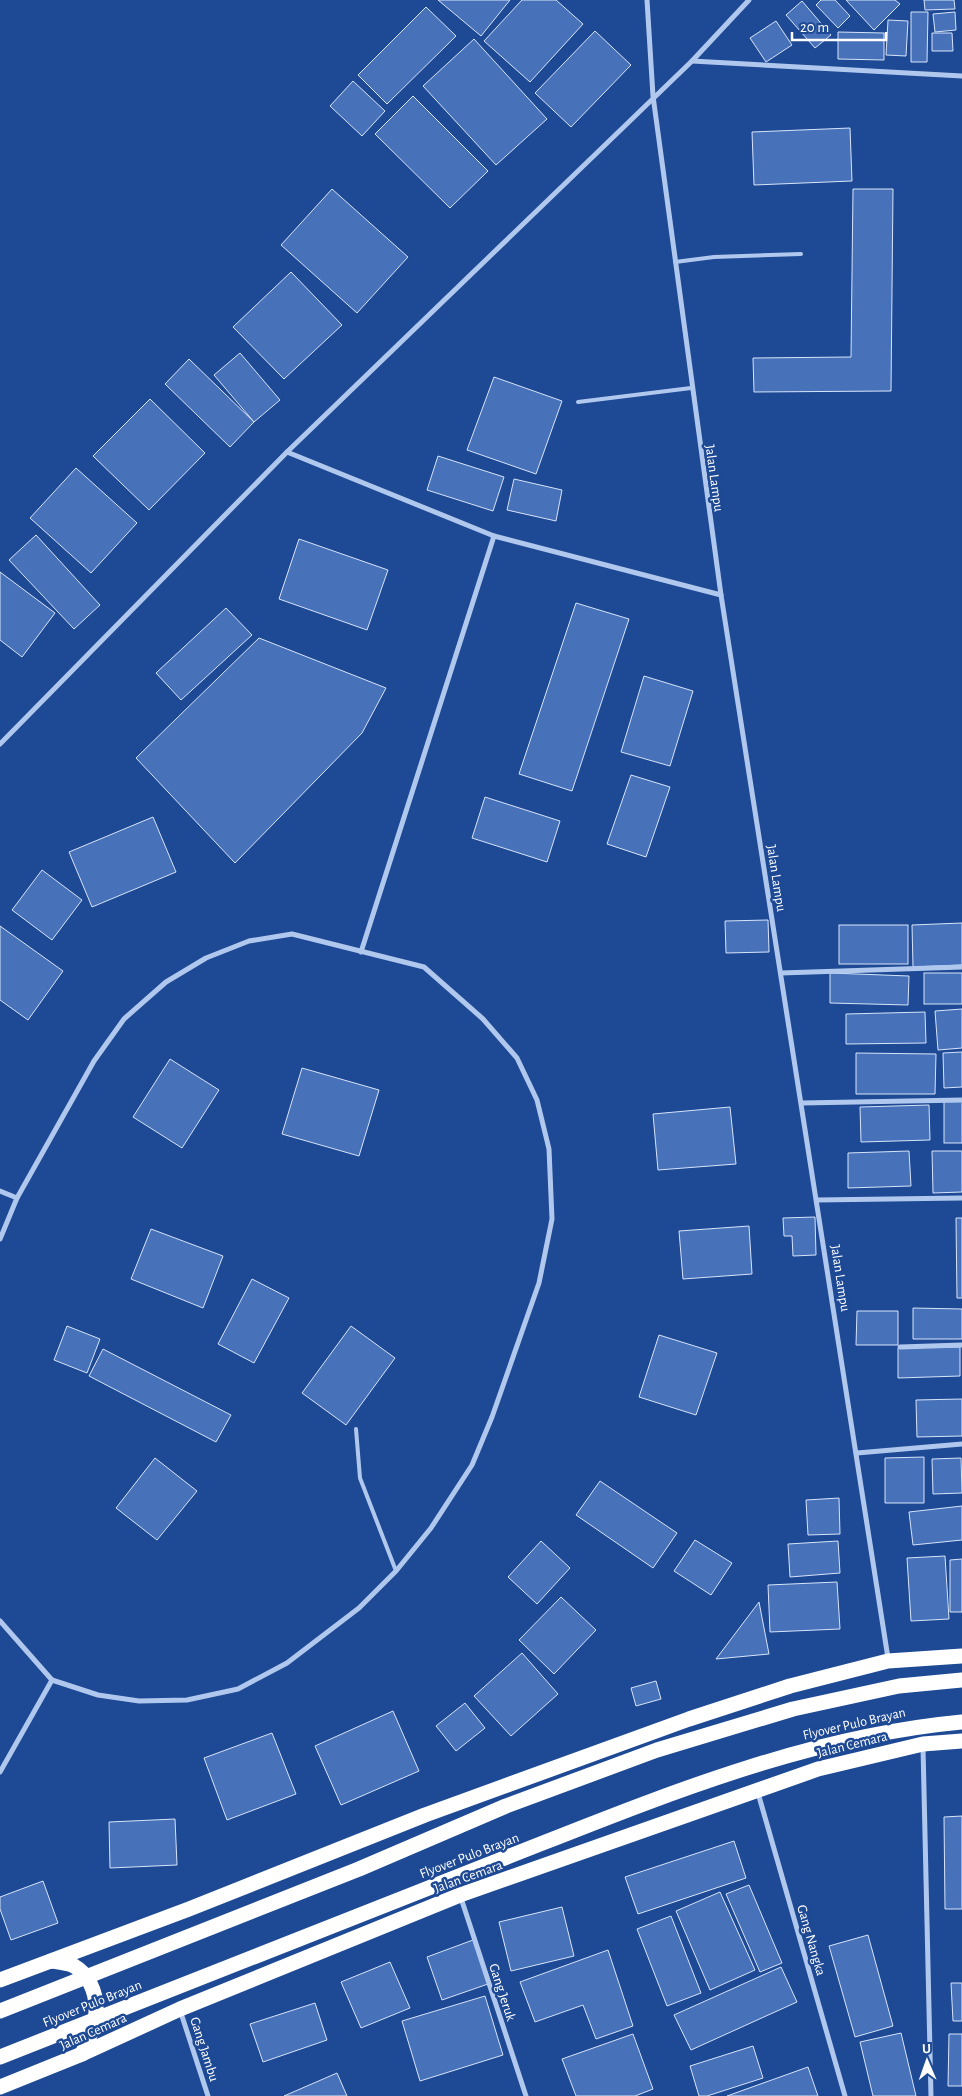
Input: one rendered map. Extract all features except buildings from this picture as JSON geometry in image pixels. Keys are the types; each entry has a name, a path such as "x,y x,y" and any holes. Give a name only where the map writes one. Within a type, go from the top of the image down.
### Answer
{"highway":[{"path":"0,1980 425,1815 680,1722 790,1686 888,1661 962,1656"},
{"name":"Flyover Pulo Brayan","path":"0,2011 359,1869 506,1806 657,1750 793,1709 899,1686 962,1680"},
{"name":"Flyover Pulo Brayan","path":"0,2057 611,1817 758,1763 853,1738 909,1727 962,1722"},
{"name":"Jalan Cemara","path":"0,2087 82,2054 180,2009 460,1895 818,1769 923,1744 962,1741"},
{"path":"51,1961 74,1966 87,1977 95,1994 98,2012 82,2054"}],"street":[{"name":"Jalan Lampu","path":"646,0 653,96 691,388 721,595 857,1453 888,1661"},
{"path":"0,744 287,452 692,60 749,0"},
{"path":"692,60 962,76"},
{"path":"287,452 494,536 721,595"},
{"path":"361,952 494,536"},
{"path":"0,1239 17,1198 94,1061 124,1019 166,982 206,958 249,941 266,938 292,934 424,967 483,1019 517,1058 537,1100 549,1149 552,1219 541,1274 492,1417 472,1465 431,1528 396,1571 359,1608 287,1663 238,1689 187,1700 139,1701 98,1695 52,1680 0,1621"},
{"path":"781,973 962,967"},
{"path":"802,1103 962,1100"},
{"path":"0,1191 17,1198"},
{"path":"817,1200 962,1198"},
{"path":"900,1347 962,1345"},
{"path":"857,1453 962,1444"},
{"path":"0,1772 52,1680"},
{"path":"923,1744 931,2096"},
{"name":"Gang Nangka","path":"757,1790 845,2096"},
{"name":"Gang Jeruk","path":"460,1895 526,2096"},
{"name":"Gang Jambu","path":"180,2009 208,2096"}],"lane":[{"path":"675,262 714,257 801,254"},
{"path":"578,402 691,388"},
{"path":"356,1429 360,1478 396,1571"}]}
